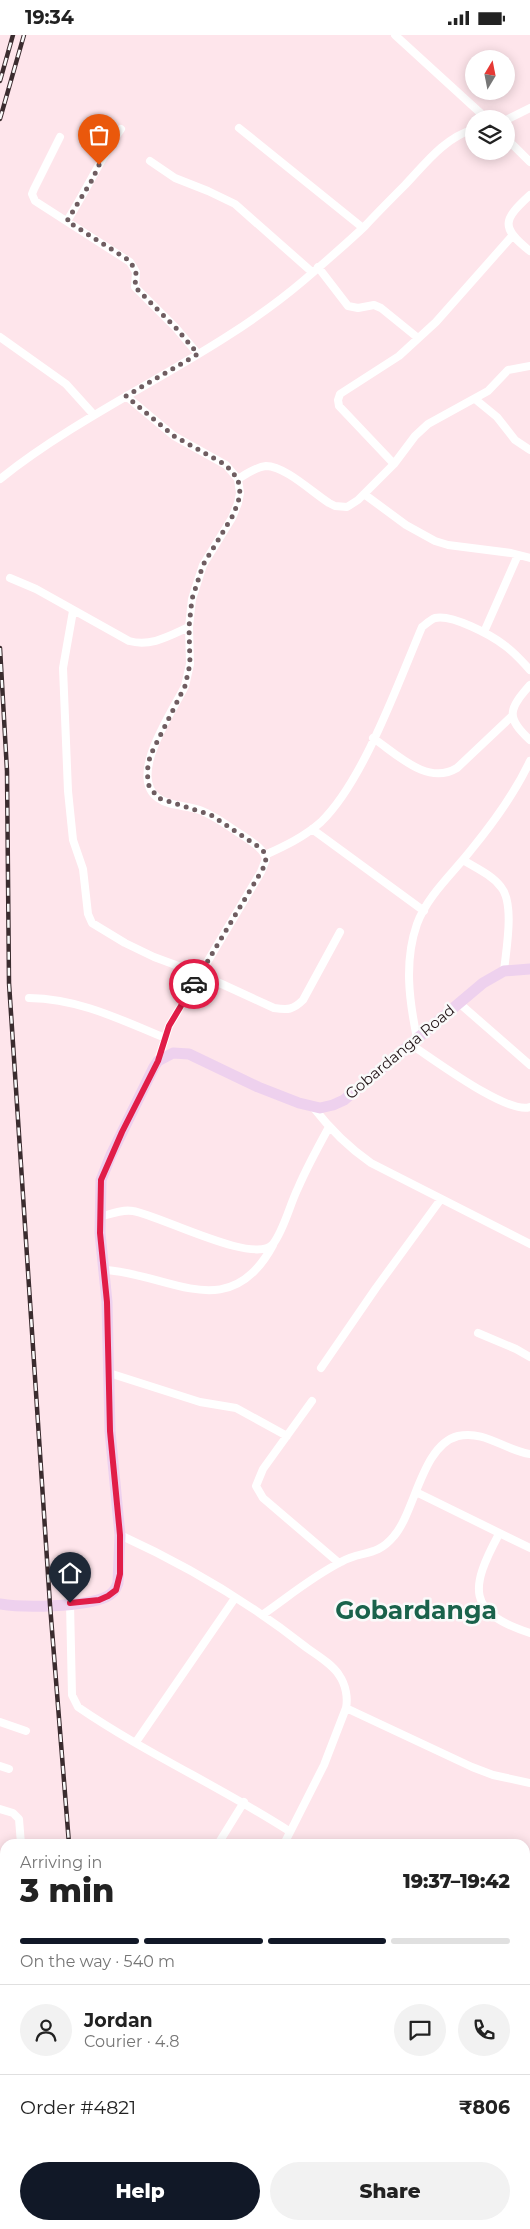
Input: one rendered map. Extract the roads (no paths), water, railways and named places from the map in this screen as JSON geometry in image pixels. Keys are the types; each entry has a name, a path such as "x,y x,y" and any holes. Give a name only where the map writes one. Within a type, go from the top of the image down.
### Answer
{"main road":[{"name":"Gobardanga Road","path":"313,1107 326,1107 344,1100 483,983 504,971 530,969"},
{"path":"0,1604 43,1606 99,1600 116,1590 120,1574 120,1535 110,1431 107,1302 100,1217 100,1193 104,1171 139,1096 158,1061 172,1053 189,1053 258,1087 313,1107"}],"street":[{"path":"395,35 477,110"},
{"path":"515,115 530,108"},
{"path":"67,221 92,180 105,152 122,129"},
{"path":"240,129 363,227"},
{"path":"0,479 94,415 242,326 315,270 363,227 450,140 465,133"},
{"path":"60,137 32,194 38,204 130,261 136,272 135,287 176,328 198,354"},
{"path":"515,147 530,162"},
{"path":"150,161 175,178 235,204 315,270 348,305 358,308 374,305 381,308 418,338"},
{"path":"530,195 510,215 508,222 513,235 530,251"},
{"path":"394,464 339,407 338,400 340,394 388,364 418,338 436,321 513,235"},
{"path":"0,337 66,384 94,415"},
{"path":"238,479 256,469 265,466 274,467 286,473 329,503 340,507 352,504 394,464 415,436 428,424 488,391 508,370 530,367"},
{"path":"126,396 174,436 226,465 238,479 240,493 232,517 203,565 192,599 189,627 190,664 188,675 185,686 150,756 147,772 149,786 158,798 211,815 262,849 265,855 265,865 200,973 165,1038 158,1061"},
{"path":"475,399 497,417 514,440 530,450"},
{"path":"364,494 406,525 436,541 448,545 530,558"},
{"path":"484,632 518,555"},
{"path":"10,578 36,589 112,634 139,644 150,643 189,627"},
{"path":"73,611 63,668 70,825 74,846 83,869 88,914 92,923 125,943 154,957 200,973 262,1003 288,1011 295,1008 303,1000 340,932"},
{"path":"265,855 291,843 322,821 353,778 373,738 422,627 430,620 438,617 484,632 504,644 530,670"},
{"path":"373,738 416,767 430,774 448,773 456,768 511,717 513,707 530,685"},
{"path":"511,717 515,725 530,740"},
{"path":"530,761 505,805 424,911 413,938 408,976 414,1041 476,1088 522,1109 530,1107"},
{"path":"312,829 424,911"},
{"path":"463,860 493,879 505,892 508,902 508,918 504,971"},
{"path":"29,997 47,998 83,1005 165,1038"},
{"path":"459,1003 530,1065"},
{"path":"313,1107 329,1127 353,1151 371,1163 530,1244"},
{"path":"104,1270 126,1272 193,1289 222,1289 247,1278 257,1269 273,1244 329,1127"},
{"path":"321,1368 441,1199"},
{"path":"100,1217 116,1212 134,1211 155,1217 209,1239 248,1249 258,1250 273,1244"},
{"path":"478,1333 530,1357"},
{"path":"109,1373 200,1402 236,1409 287,1437"},
{"path":"312,1401 257,1481 258,1492 339,1563"},
{"path":"262,1615 339,1563 356,1556 374,1553 393,1538 402,1526 429,1462 447,1441 457,1436 485,1437 530,1454"},
{"path":"416,1492 530,1548"},
{"path":"499,1534 484,1562 478,1589 481,1603 490,1615 530,1633"},
{"path":"120,1535 160,1554 262,1615 314,1653 340,1675 348,1701 346,1708 324,1765 286,1839"},
{"path":"136,1742 235,1598"},
{"path":"70,1603 73,1700 78,1707 136,1742 244,1802 289,1831"},
{"path":"346,1708 472,1767 493,1775 530,1783"},
{"path":"0,1722 26,1731"},
{"path":"0,1766 9,1769"},
{"path":"221,1839 244,1802"},
{"path":"0,1809 17,1816 20,1825 21,1839"}],"railway":[{"path":"0,81 13,35"},
{"path":"0,119 24,35"},
{"path":"0,648 7,771 9,983 50,1605 69,1839"}],"district":[{"name":"Gobardanga","path":"416,1610"}]}
